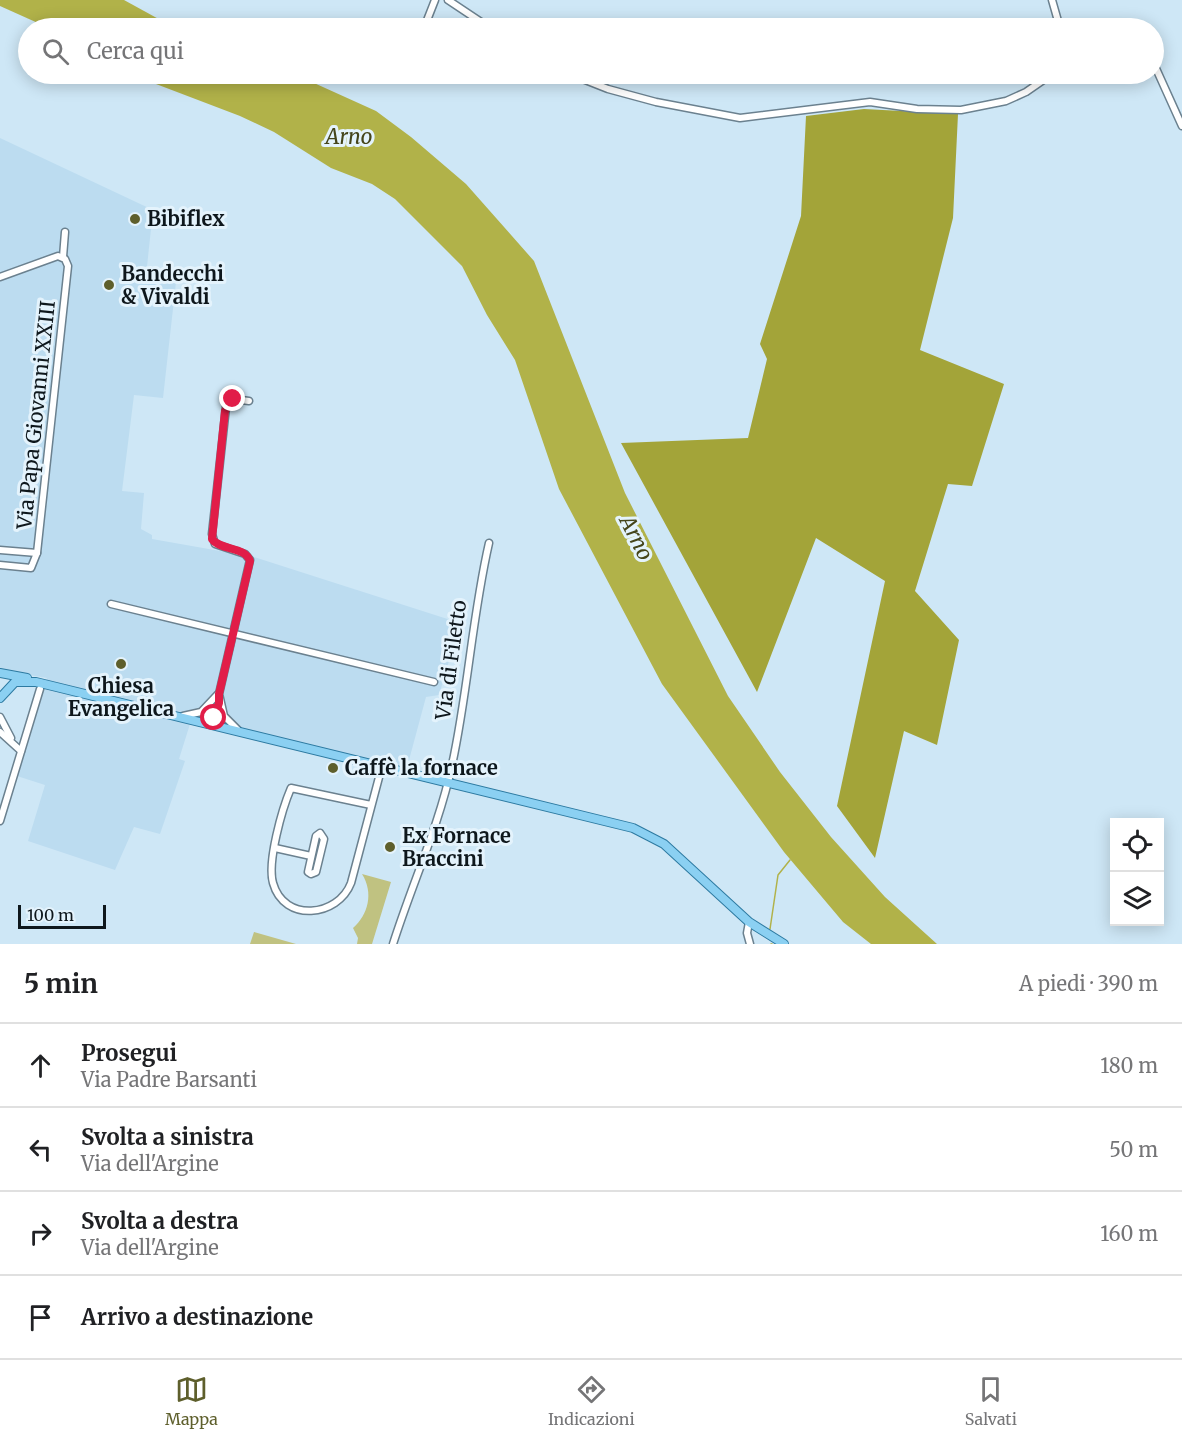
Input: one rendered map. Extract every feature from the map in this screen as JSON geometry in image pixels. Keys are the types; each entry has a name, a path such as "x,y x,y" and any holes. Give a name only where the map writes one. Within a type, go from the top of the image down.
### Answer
{"main road":[{"path":"0,674 38,685 209,723 644,832 664,844 749,922 784,944"},
{"path":"0,698 15,682 38,685"}],"street":[{"path":"428,18 435,0"},
{"path":"448,0 475,18"},
{"path":"1052,0 1057,18"},
{"path":"595,84 656,102 740,118 870,102 917,110 961,110 1006,101 1038,84"},
{"path":"1163,84 1182,126"},
{"name":"Via Papa Giovanni XXIII","path":"38,553 67,282 68,266 63,257 65,232"},
{"path":"0,277 51,258 63,257"},
{"path":"209,723 217,713 219,694 250,561 247,555 217,545 212,538 225,409 233,399 249,401"},
{"name":"Via di Filetto","path":"393,944 421,866 453,759 476,601 489,543"},
{"path":"0,550 38,553 31,568 0,565"},
{"path":"111,604 434,682"},
{"path":"0,821 38,685"},
{"path":"180,716 196,714 208,706 219,694"},
{"path":"219,703 228,720 239,731"},
{"path":"208,706 209,723"},
{"path":"0,717 12,741"},
{"path":"0,732 21,751"},
{"path":"371,805 292,787 275,848 272,879 281,897 301,910 313,912 328,909 339,902 350,886 371,805 381,766"},
{"path":"322,834 324,839 316,872 313,874 308,870 311,856 316,836 322,834"},
{"path":"275,848 311,856"},
{"path":"749,922 747,933 750,944"}],"shaded area":[{"path":"864,109 958,114 953,218 920,350 1004,384 972,486 948,484 915,591 959,640 937,745 904,731 875,858 837,806 885,581 816,538 757,692 621,443 748,438 767,359 760,344 801,216 806,116"},
{"path":"0,138 153,210 146,276 176,282 163,398 134,395 122,491 144,493 141,529 152,535 152,539 254,557 460,623 439,695 426,697 405,775 190,724 179,759 185,761 160,834 134,827 115,870 28,841 45,785 17,776 47,678 0,670"}],"green space":[{"path":"362,874 391,882 372,944 357,944 358,938 353,928 362,917 368,903 368,889"},
{"path":"254,932 296,944 250,944"}],"water":[{"path":"0,0 124,0 157,18 27,18 0,6"},
{"name":"Arno","path":"156,84 316,84 376,111 411,137 466,184 534,261 625,493 728,696 780,772 831,837 885,897 937,944 871,944 843,922 784,852 662,684 559,489 515,360 487,315 462,266 395,199 372,184 331,168 274,132 240,116"}],"waterway":[{"path":"770,929 778,875 790,860"}],"place":[{"name":"Bibiflex","path":"135,219"},
{"name":"Bandecchi & Vivaldi","path":"109,285"},
{"name":"Chiesa Evangelica","path":"121,664"},
{"name":"Caffè la fornace","path":"333,768"},
{"name":"Ex Fornace Braccini","path":"390,847"}],"route":[{"path":"214,718 218,710 219,694 250,561 248,555 217,545 212,539 225,411 233,399"}]}
